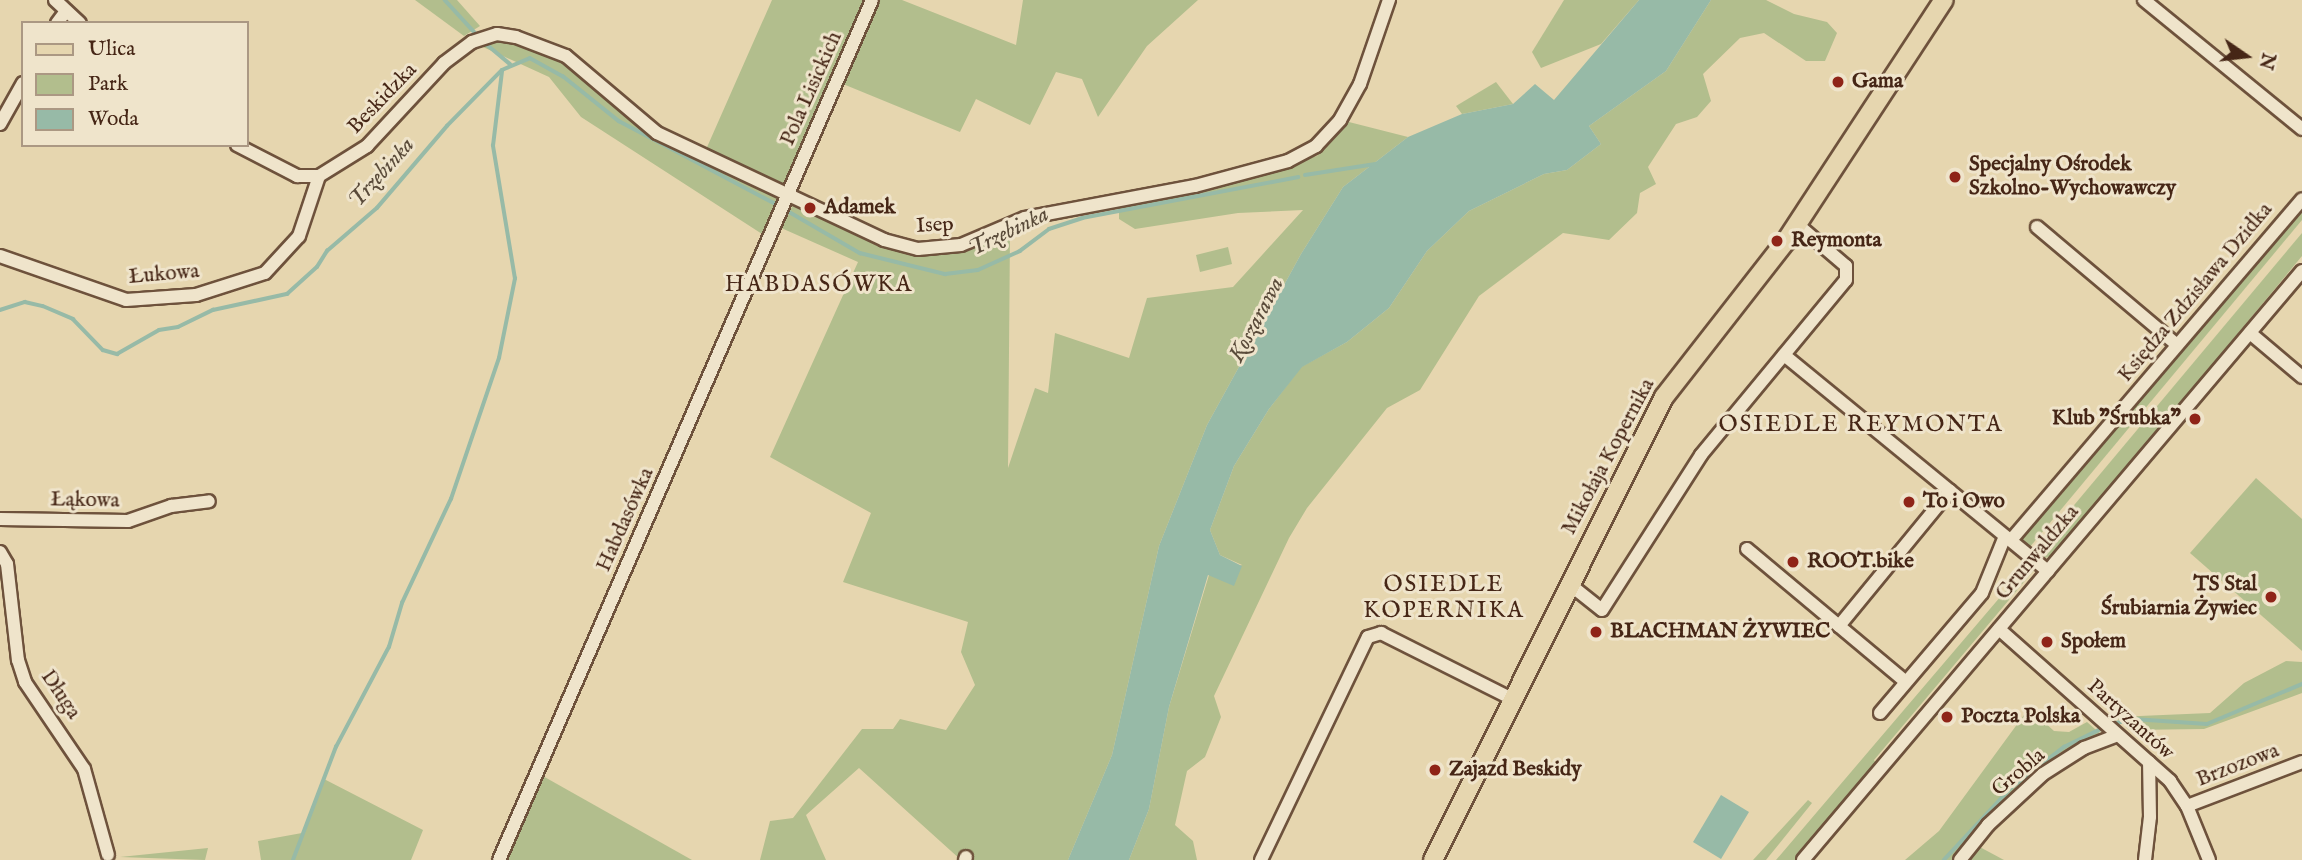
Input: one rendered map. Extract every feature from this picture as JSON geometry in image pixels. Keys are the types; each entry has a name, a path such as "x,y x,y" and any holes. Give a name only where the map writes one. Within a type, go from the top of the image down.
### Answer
{"main road":[{"name":"Mikołaja Kopernika","path":"1433,860 1664,397 1797,225 1944,0"}],"street":[{"path":"55,0 78,21"},
{"name":"Pola Lisickich","path":"787,194 872,0"},
{"name":"Isep","path":"516,37 566,56 657,133 884,240 918,249 961,245 1025,218 1195,186 1288,161 1315,146 1339,120 1376,45 1389,0"},
{"path":"2144,0 2302,129"},
{"path":"58,21 66,11"},
{"name":"Beskidzka","path":"319,176 367,146 444,64 478,39 516,37"},
{"path":"0,124 21,87"},
{"path":"241,147 297,176 319,176"},
{"name":"Łukowa","path":"0,256 126,300 196,295 265,273 299,236 319,176"},
{"name":"Habdasówka","path":"499,860 787,194"},
{"name":"Księdza Zdzisława Dzidka","path":"2008,538 2302,199"},
{"path":"1569,583 1602,610 1701,455 1846,280 1846,265 1797,225"},
{"path":"2037,227 2178,345"},
{"name":"Grunwaldzka","path":"1803,860 2302,271"},
{"path":"2250,333 2302,377"},
{"path":"1784,355 2048,571"},
{"path":"1839,626 1950,491"},
{"name":"Łąkowa","path":"0,519 128,522 171,506 209,501"},
{"path":"1880,713 1982,593 2008,538"},
{"path":"1747,549 1906,682"},
{"name":"Długa","path":"0,552 7,564 18,660 25,682 84,769 108,855"},
{"name":"Partyzantów","path":"1999,629 2170,781 2187,806 2209,860"},
{"path":"1261,860 1368,637 1381,632 1512,699"},
{"name":"Grobla","path":"1959,860 1988,825 2043,774 2084,748 2118,735"},
{"path":"2145,860 2150,817 2149,762"},
{"name":"Brzozowa","path":"2187,806 2302,762"}],"green space":[{"path":"415,0 457,0 480,26 464,36"},
{"path":"772,0 902,0 1016,45 1023,0 1198,0 1147,46 1098,117 1082,79 1056,72 1030,125 976,99 960,132 843,84 787,194 770,239 581,117 549,77 472,42 497,34 566,56 657,133 704,154"},
{"path":"1564,0 1639,0 1601,44 1541,68 1532,52"},
{"path":"1711,0 1766,0 1794,14 1827,22 1837,33 1825,61 1806,61 1764,33 1740,38 1703,74 1711,101 1697,117 1676,124 1648,167 1656,184 1640,193 1637,213 1609,240 1563,233 1479,296 1420,390 1387,408 1307,508 1289,538 1214,696 1221,717 1205,757 1187,771 1175,825 1193,841 1197,860 1129,860 1149,809 1169,707 1209,575 1242,565 1220,555 1210,530 1234,466 1269,409 1301,367 1347,342 1389,308 1427,251 1469,211 1544,174 1567,170 1601,144 1589,126 1666,71"},
{"path":"1496,82 1513,104 1462,114 1456,106"},
{"path":"1345,121 1408,137 1343,187 1301,254 1207,425 1159,546 1112,755 1068,860 961,860 859,768 806,815 826,860 760,860 770,821 793,818 862,729 893,729 900,719 946,730 975,685 961,652 968,622 843,582 871,513 770,457 858,262 779,227 794,204 919,257 962,252 1010,234 1008,468 1035,388 1048,393 1055,333 1129,358 1147,298 1233,287 1303,210 1238,213 1135,229 1119,219 1119,205 1317,156"},
{"path":"2302,208 2302,220 2029,548 2022,541 2023,533"},
{"path":"2302,233 2302,256 2055,554 2045,558 2034,553"},
{"path":"1228,247 1232,264 1200,272 1196,255"},
{"name":"TS Stal Śrubiarnia Żywiec","path":"2256,478 2302,519 2302,651 2190,553"},
{"path":"2030,562 2036,568 1874,760 1877,765 1797,860 1776,860"},
{"path":"2286,661 2302,662 2302,693 2204,729 2129,730 2116,717 2210,713 2244,683"},
{"path":"2029,708 2054,731 2069,732 2087,722 2103,736 2054,755 1988,817 1953,860 1905,860 1939,831"},
{"path":"541,775 692,860 505,860"},
{"path":"324,779 423,830 411,860 261,860 258,841 302,833"},
{"path":"1808,800 1812,803 1766,860 1753,860"},
{"path":"1976,845 2004,860 1965,860"},
{"path":"208,848 205,860 120,857"}],"water":[{"path":"1639,0 1711,0 1666,71 1589,126 1601,144 1567,170 1544,174 1469,211 1427,251 1389,308 1347,342 1302,367 1269,409 1234,466 1210,530 1220,555 1242,566 1234,586 1208,575 1169,707 1149,809 1129,860 1068,860 1112,755 1159,546 1207,425 1301,254 1343,187 1408,137 1462,114 1513,104 1535,84 1554,100"},
{"path":"1721,795 1749,812 1721,859 1693,842"}],"waterway":[{"path":"445,0 479,37"},
{"path":"484,42 510,64"},
{"name":"Trzebinka","path":"0,310 25,302 43,306 73,319 103,350 117,354 159,330 178,327 213,310 287,294 317,267 327,251 377,208 447,126 502,70 530,58 563,76 619,121 774,203"},
{"path":"293,860 336,747 389,647 402,603 451,499 499,358 515,279 493,146 502,72"},
{"name":"Trzebinka","path":"1305,175 1375,164"},
{"name":"Trzebinka","path":"786,210 860,253 945,274 978,270 1020,251 1049,229 1082,218 1298,177"},
{"path":"2112,724 2133,719 2207,724 2302,684"},
{"path":"1944,860 2011,788 2064,747 2105,727"}],"place":[{"name":"Gama","path":"1838,82"},
{"name":"Specjalny Ośrodek Szkolno-Wychowawczy","path":"1955,177"},
{"name":"Adamek","path":"810,208"},
{"name":"Reymonta","path":"1777,241"},
{"name":"Klub \"Śrubka\"","path":"2195,419"},
{"name":"To i Owo","path":"1909,502"},
{"name":"ROOT.bike","path":"1793,562"},
{"name":"TS Stal Śrubiarnia Żywiec","path":"2271,597"},
{"name":"BLACHMAN ŻYWIEC","path":"1596,632"},
{"name":"Społem","path":"2047,642"},
{"name":"Poczta Polska","path":"1947,717"},
{"name":"Zajazd Beskidy","path":"1435,770"}],"district":[{"name":"HABDASÓWKA","path":"819,285"},
{"name":"OSIEDLE REYMONTA","path":"1861,425"},
{"name":"OSIEDLE KOPERNIKA","path":"1444,598"}],"water label":[{"name":"Koszarawa","path":"1257,320"}]}
